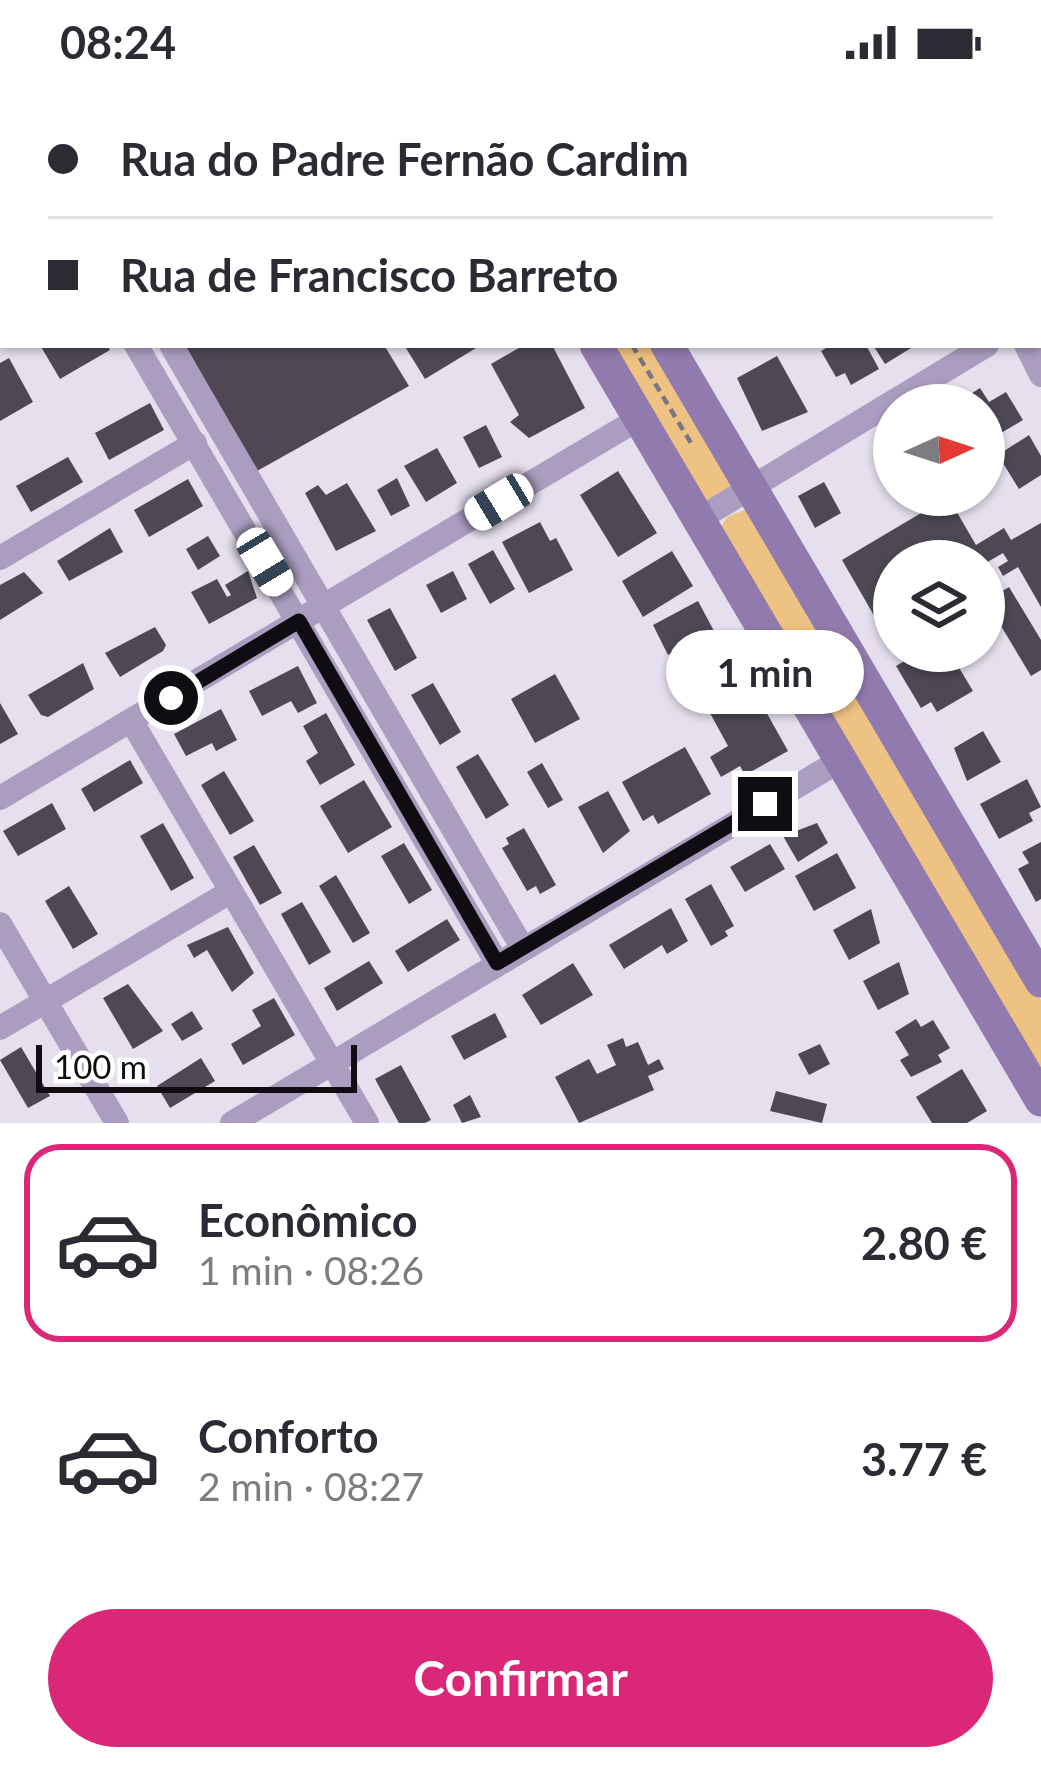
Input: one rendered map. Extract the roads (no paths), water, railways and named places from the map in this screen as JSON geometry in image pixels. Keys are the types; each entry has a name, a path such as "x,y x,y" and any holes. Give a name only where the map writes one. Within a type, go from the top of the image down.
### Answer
{"main road":[{"path":"598,348 1041,1100"},
{"path":"669,348 1041,980"}],"street":[{"path":"138,348 497,963"},
{"path":"173,348 522,947"},
{"path":"699,519 982,348"},
{"path":"1028,348 1041,375"},
{"path":"0,798 640,418"},
{"path":"0,558 195,443"},
{"path":"132,722 367,1123"},
{"path":"232,1123 841,760"},
{"path":"0,1028 230,892"},
{"path":"0,924 117,1123"}]}
